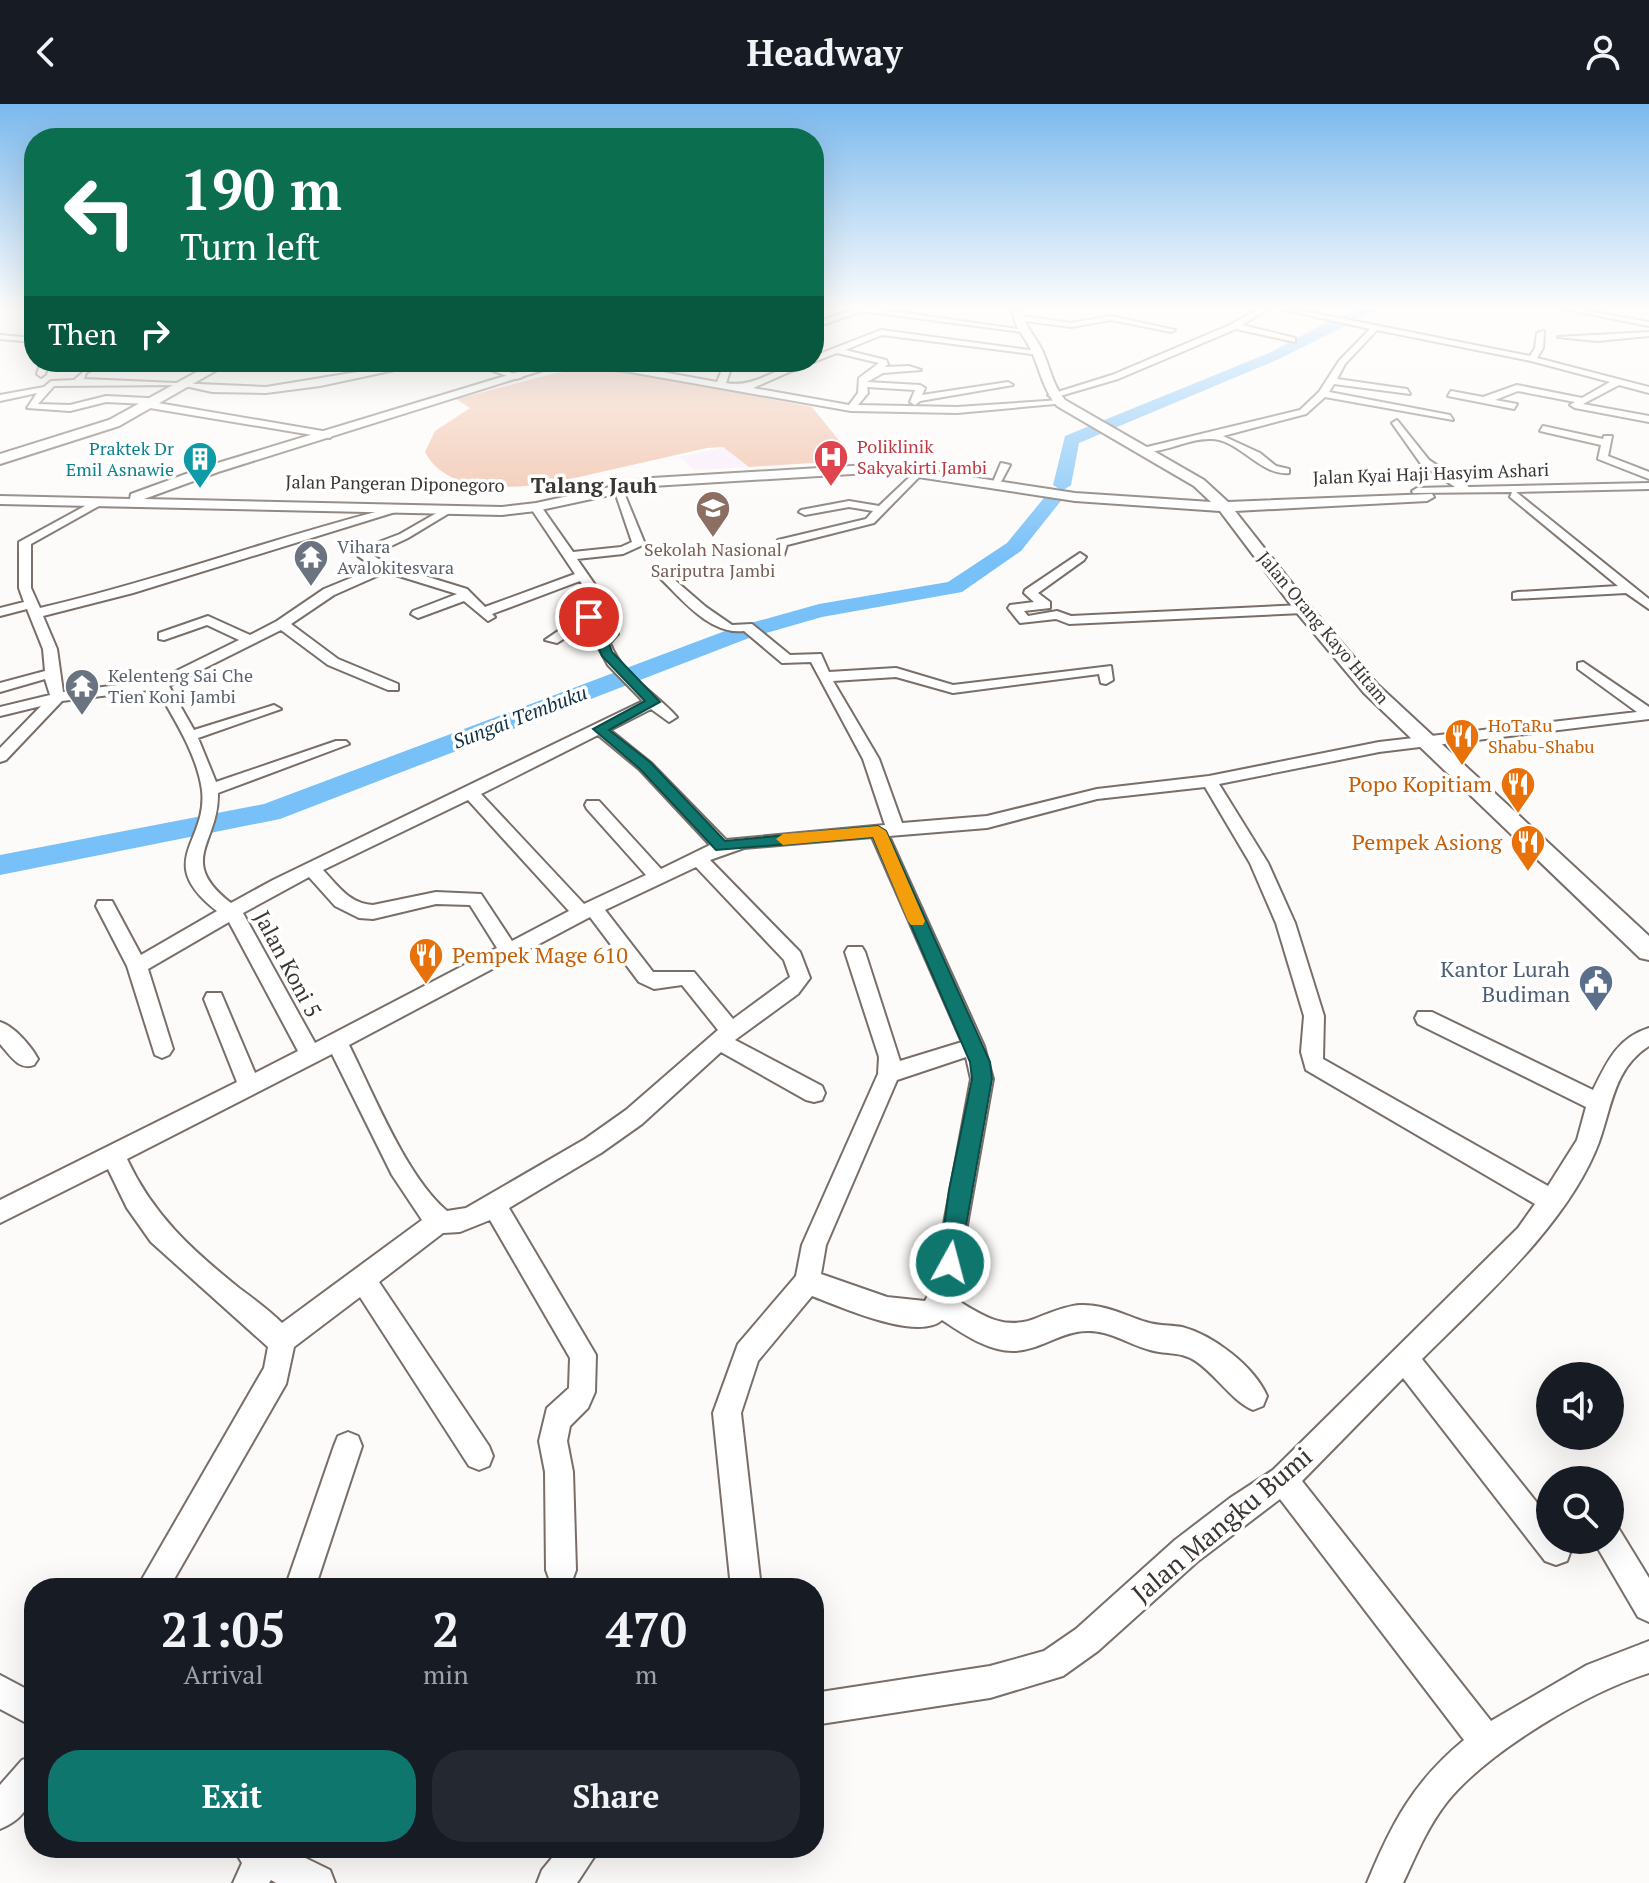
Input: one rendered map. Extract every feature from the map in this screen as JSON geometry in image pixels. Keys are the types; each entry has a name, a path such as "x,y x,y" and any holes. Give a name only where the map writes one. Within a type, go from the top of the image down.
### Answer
{"highway":[{"path":"0,457 81,436 169,392"}],"main road":[{"path":"136,498 213,469 470,392"},
{"path":"1054,392 1057,399"},
{"name":"Jalan Orang Kayo Hitam","path":"1057,399 1199,483 1220,504 1371,689 1649,951"},
{"name":"Jalan Pangeran Diponegoro","path":"0,493 502,511 536,507 659,481 880,464 1107,495 1220,504"},
{"name":"Jalan Pangeran Diponegoro","path":"0,500 504,505 545,500 633,479 868,469 917,473 1075,497 1220,504"},
{"path":"1220,504 1410,495"}],"street":[{"path":"43,392 31,407 70,408 106,399 149,403 330,435"},
{"path":"766,392 851,408 914,404 973,392"},
{"path":"851,408 863,392"},
{"path":"914,404 918,392"},
{"path":"914,404 970,409 1057,399 1075,392"},
{"path":"1485,400 1506,392"},
{"path":"1530,392 1575,406 1649,419"},
{"path":"1575,406 1600,392"},
{"path":"1147,450 1303,412 1323,394 1450,418"},
{"path":"1451,394 1514,406"},
{"path":"1397,423 1425,462 1467,490"},
{"path":"1543,429 1607,440 1602,457 1649,476"},
{"path":"1213,435 1256,455 1273,469 1285,471"},
{"path":"997,480 1005,465"},
{"path":"780,552 782,543 870,521 917,473"},
{"path":"567,556 637,546 638,536 617,488"},
{"path":"1645,489 1649,497"},
{"name":"Jalan Kyai Haji Hasyim Ashari","path":"1410,495 1467,490 1645,489"},
{"name":"Jalan Kyai Haji Hasyim Ashari","path":"1410,495 1514,495 1645,489"},
{"path":"1514,495 1649,605"},
{"path":"58,697 50,649 24,582 25,542 100,502"},
{"path":"805,512 849,504 879,509"},
{"path":"536,507 603,605 603,609 568,626 552,640"},
{"path":"0,612 108,596 333,526 399,509"},
{"path":"447,510 364,556 385,568 467,595 486,615 581,576"},
{"path":"1080,557 1030,593 1045,605 1015,608 1025,620 1057,615 1069,620 1303,609"},
{"path":"0,712 58,697 161,684 282,624 329,592 385,568"},
{"path":"662,573 677,590 725,626 734,630 751,629 787,660 816,657 824,677 871,759 887,830 974,1046 982,1079 940,1304 931,1314 887,1310 807,1282"},
{"path":"1518,596 1628,589"},
{"path":"418,614 467,595"},
{"path":"589,617 611,634 603,643 603,648 627,678 669,717"},
{"path":"164,636 208,620 250,640"},
{"path":"282,624 333,662 393,687"},
{"path":"1583,666 1649,714"},
{"path":"824,677 894,673 916,677 941,689 953,689 1106,669 1106,680"},
{"path":"0,688 52,673"},
{"path":"161,684 189,736 210,790 341,744"},
{"path":"0,757 58,697"},
{"path":"137,966 312,868 653,702"},
{"path":"189,736 274,709"},
{"path":"0,1212 337,1042 587,910 722,847 744,842 987,822 1097,794 1209,781 1326,757 1424,742 1649,714"},
{"path":"600,729 645,766 722,847"},
{"path":"1209,781 1251,844 1295,954 1314,1017 1316,1029 1310,1055 1314,1064 1553,1202"},
{"name":"Jalan Koni 5","path":"210,790 201,839 195,853 196,875 212,900 232,912 311,1055"},
{"path":"471,793 587,910 646,977 654,981 687,977 725,1036 814,1093"},
{"path":"593,805 657,876"},
{"path":"337,1042 397,1161 429,1211 440,1221 453,1223 494,1205 593,1146 634,1117 725,1036 791,989 800,978 793,957 697,857"},
{"path":"312,868 341,901 359,911 373,912 436,898 475,899 509,952"},
{"path":"105,906 137,966 162,1049"},
{"path":"745,1578 727,1413 747,1353 807,1282 814,1245 889,1074 890,1057 855,952"},
{"path":"214,999 250,1086"},
{"path":"1425,1018 1598,1103"},
{"path":"0,1030 27,1059"},
{"name":"Jalan Mangku Bumi","path":"824,1707 990,1682 1052,1665 1087,1640 1186,1551 1240,1508 1283,1480 1527,1236 1553,1202 1588,1141 1598,1103 1619,1059 1649,1036"},
{"path":"889,1074 974,1046"},
{"path":"113,1154 130,1194 150,1227 280,1341 282,1356 276,1374 158,1578"},
{"path":"494,1205 583,1355 584,1380 579,1401 557,1418 553,1441 559,1472 561,1570"},
{"path":"280,1341 440,1221"},
{"path":"363,1279 479,1456"},
{"path":"940,1304 979,1328 1007,1338 1025,1337 1078,1317 1127,1326 1146,1336 1185,1341 1223,1366 1253,1396"},
{"path":"1404,1358 1536,1525"},
{"path":"303,1578 348,1446"},
{"path":"1283,1480 1488,1744"},
{"path":"1617,1554 1649,1606"},
{"path":"1385,1883 1399,1850 1438,1786 1488,1744 1571,1691 1624,1662 1649,1657"},
{"path":"0,1691 24,1705"},
{"path":"0,1812 24,1784"},
{"path":"554,1883 574,1858"},
{"path":"255,1862 317,1883"}],"shaded area":[{"path":"483,392 735,392 812,407 842,444 843,461 749,467 723,447 707,448 548,484 515,487 480,485 448,475 435,466 425,452 435,431 470,408 456,399"},
{"path":"723,447 749,467 695,470 679,457"}],"waterway":[{"name":"Sungai Tembuku","path":"1062,485 1071,440 1187,392"},
{"name":"Sungai Tembuku","path":"0,865 270,812 741,633 819,611 954,587 1014,547 1055,497"}],"slow traffic":[{"path":"783,839 878,831 917,921"}],"place":[{"name":"Poliklinik Sakyakirti Jambi","path":"831,488"},
{"name":"Praktek Dr Emil Asnawie","path":"200,490"},
{"name":"Sekolah Nasional Sariputra Jambi","path":"713,539"},
{"name":"Vihara Avalokitesvara","path":"311,588"},
{"name":"Kelenteng Sai Che Tien Koni Jambi","path":"82,717"},
{"name":"HoTaRu Shabu-Shabu","path":"1462,767"},
{"name":"Popo Kopitiam","path":"1518,815"},
{"name":"Pempek Asiong","path":"1528,873"},
{"name":"Pempek Mage 610","path":"426,986"},
{"name":"Kantor Lurah Budiman","path":"1596,1013"}],"district":[{"name":"Talang Jauh","path":"594,485"}],"route":[{"path":"589,617 611,634 603,643 606,654 653,702 600,729 645,766 722,847 744,842 878,831 980,1062 982,1079 960,1190 950,1263"}]}
